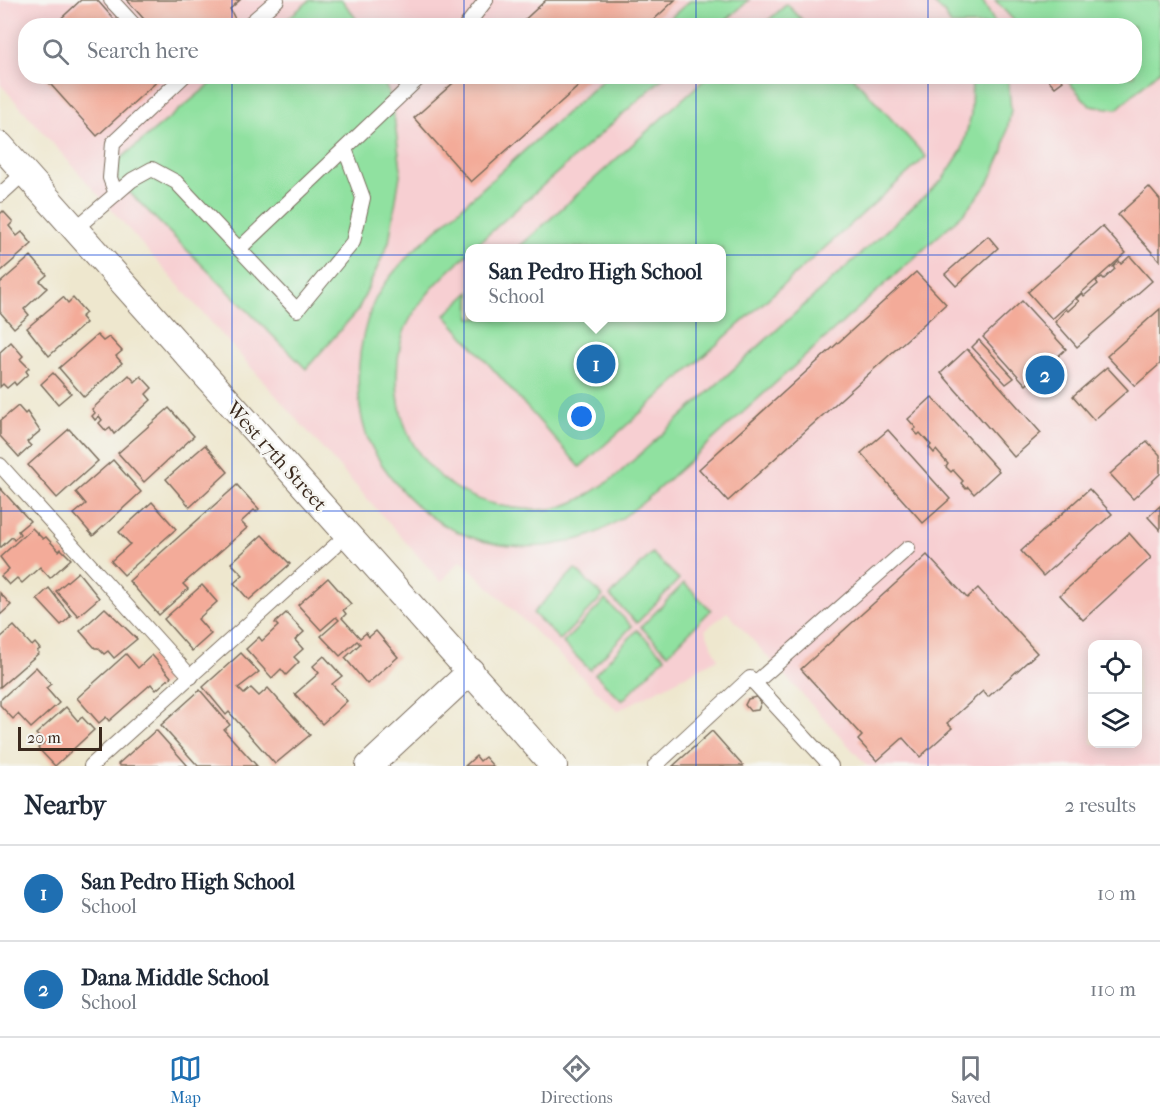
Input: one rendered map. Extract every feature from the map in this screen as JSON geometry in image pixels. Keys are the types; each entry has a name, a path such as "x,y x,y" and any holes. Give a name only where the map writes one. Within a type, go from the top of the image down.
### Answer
{"street":[{"name":"West 17th Street","path":"0,145 554,766"},
{"path":"369,766 471,671"}],"lane":[{"path":"111,0 128,18"},
{"path":"257,18 278,0"},
{"path":"472,18 486,0"},
{"path":"116,194 110,178 113,143 176,84"},
{"path":"239,249 413,84"},
{"path":"75,229 132,180 152,169 176,182 297,310 353,242 363,198 345,149"},
{"path":"0,195 24,173"},
{"path":"0,465 191,677"},
{"path":"91,766 347,535"},
{"path":"755,683 908,548"},
{"path":"655,766 750,678 831,766"}],"shaded area":[{"path":"0,0 1160,0 1160,766 867,766 727,612 705,630 718,659 617,711 461,560 441,582 0,84"}],"green space":[{"path":"310,0 342,0 356,18 288,18"},
{"path":"691,0 749,0 729,18 670,18"},
{"path":"930,0 982,0 992,18 947,18"},
{"path":"995,0 1160,0 1160,70 1117,109 1090,106 1070,84 1142,84 1142,18 1012,18"},
{"path":"787,4 800,18 771,18"},
{"path":"211,84 385,84 392,101 401,169 389,242 358,310 306,369 117,180 119,160"},
{"path":"598,84 656,84 477,244 465,244 465,257 442,278 419,305 406,327 402,340 397,374 399,404 405,426 426,463 459,490 479,499 522,509 536,510 564,506 595,491 616,476 943,179 962,150 971,115 972,84 1009,84 1011,110 1003,151 989,182 966,211 646,500 612,525 584,538 542,546 517,546 492,543 469,536 426,513 408,497 377,456 366,434 359,402 358,385 363,335 373,304 381,289 414,250"},
{"path":"699,84 859,84 926,157 580,467 445,315 465,297 465,322 726,322 726,244 522,244"},
{"path":"652,553 679,579 637,623 610,596"},
{"path":"575,569 603,596 560,640 533,613"},
{"path":"684,583 711,610 668,654 641,627"},
{"path":"605,600 632,626 590,670 563,643"},
{"path":"637,630 665,657 622,701 595,674"}],"building":[{"path":"81,0 97,0 113,18 62,18"},
{"path":"127,0 240,0 230,9 234,18 143,18"},
{"path":"546,0 675,0 656,18 527,18"},
{"path":"50,84 154,84 97,136"},
{"path":"452,84 581,84 471,182 414,118"},
{"path":"1149,187 1160,200 1160,261 1118,215"},
{"path":"3,211 13,222 9,226 17,236 22,232 32,244 0,272 0,214"},
{"path":"1102,226 1126,253 1052,319 1028,292"},
{"path":"988,236 998,248 956,286 945,274"},
{"path":"31,256 47,275 40,281 47,288 24,309 29,315 14,328 0,312 0,283"},
{"path":"1130,256 1152,281 1077,347 1055,322 1066,309 1068,311 1079,301 1076,299 1082,293 1084,296 1098,284 1096,281 1102,277 1104,279 1115,269 1113,267 1119,261 1121,264"},
{"path":"916,272 946,304 728,501 699,469"},
{"path":"63,297 68,303 73,298 86,313 81,317 86,323 49,356 27,328"},
{"path":"1022,301 1066,349 1026,385 983,337"},
{"path":"1160,309 1160,364 1135,386 1107,356"},
{"path":"97,335 103,341 109,337 122,351 116,356 122,363 84,397 59,368"},
{"path":"979,340 1014,378 1006,384 972,347"},
{"path":"11,342 23,356 20,359 29,368 26,371 28,374 16,385 14,382 7,388 3,384 0,387 0,352"},
{"path":"967,349 1041,433 1014,457 941,373"},
{"path":"1107,367 1128,390 1094,420 1073,396"},
{"path":"53,373 71,393 58,404 41,384"},
{"path":"129,375 135,382 141,376 152,388 146,394 151,400 114,434 110,428 106,431 99,423 102,420 99,416 95,420 92,416 95,413 92,409"},
{"path":"932,397 999,471 974,494 968,487 966,489 961,483 963,481 953,470 951,472 946,467 948,464 936,450 934,453 929,447 931,445 920,433 918,435 913,430 916,428 908,419"},
{"path":"18,406 25,414 27,412 40,431 27,442 31,446 19,457 0,436 0,421"},
{"path":"169,408 194,436 144,482 118,453"},
{"path":"69,429 98,461 57,498 28,465"},
{"path":"888,430 950,499 923,523 861,453"},
{"path":"1147,441 1160,455 1160,474 1133,499 1110,474"},
{"path":"205,445 228,472 190,507 166,479"},
{"path":"113,460 141,492 93,536 74,514 86,504 76,492"},
{"path":"237,485 259,509 256,512 254,510 241,522 247,528 183,584 188,589 159,615 129,581"},
{"path":"0,488 30,521 18,531 20,534 14,540 12,537 0,548"},
{"path":"1089,489 1112,514 1043,576 1021,551"},
{"path":"152,502 176,529 124,575 111,561 130,544 119,532"},
{"path":"1160,506 1160,530 1148,517"},
{"path":"32,528 71,559 50,578 40,567 22,583 17,578 9,585 1,576 9,569 0,557"},
{"path":"1129,533 1151,558 1083,620 1060,595"},
{"path":"262,535 290,564 249,600 234,583 243,575 231,563"},
{"path":"927,555 967,598 978,588 1037,653 988,697 983,691 947,723 952,728 920,757 903,738 877,761 858,740 862,736 801,669"},
{"path":"78,572 99,598 78,616 56,591"},
{"path":"328,578 351,604 343,610 346,614 342,618 360,638 366,633 369,637 376,631 398,657 367,684 345,658 360,644 357,641 340,656 321,636 339,620 336,617 321,630 298,605"},
{"path":"202,585 217,602 198,619 211,634 192,651 164,619"},
{"path":"49,588 71,616 61,625 37,599"},
{"path":"0,593 11,605 0,615"},
{"path":"105,608 137,639 114,658 108,651 104,654 95,648 80,631"},
{"path":"286,613 304,632 295,640 303,649 294,657 299,662 286,675 281,669 272,678 246,649 259,637 262,641 278,626 275,623"},
{"path":"14,626 32,646 35,643 40,649 37,651 39,653 0,687 0,638"},
{"path":"241,653 259,672 238,688 244,694 251,688 259,696 268,688 310,735 275,764 229,712 226,715 203,687"},
{"path":"126,654 138,668 152,655 171,677 156,690 151,684 109,721 106,717 99,723 77,698"},
{"path":"324,656 342,676 332,684 347,701 322,724 295,694 319,673 313,666"},
{"path":"36,667 51,684 46,688 59,703 31,728 18,714 13,719 0,705 0,700"},
{"path":"200,690 230,725 224,730 257,766 198,766 161,725"},
{"path":"756,697 761,703 758,710 750,711 745,705 748,699"},
{"path":"66,707 78,721 82,717 94,730 55,766 38,748 44,743 36,734"},
{"path":"156,730 188,766 120,766 118,764"},
{"path":"712,731 743,766 673,766"},
{"path":"476,756 480,761 485,757 493,766 465,766"}],"place":[{"name":"San Pedro High School","path":"596,364"},
{"name":"Dana Middle School","path":"1045,375"}]}
